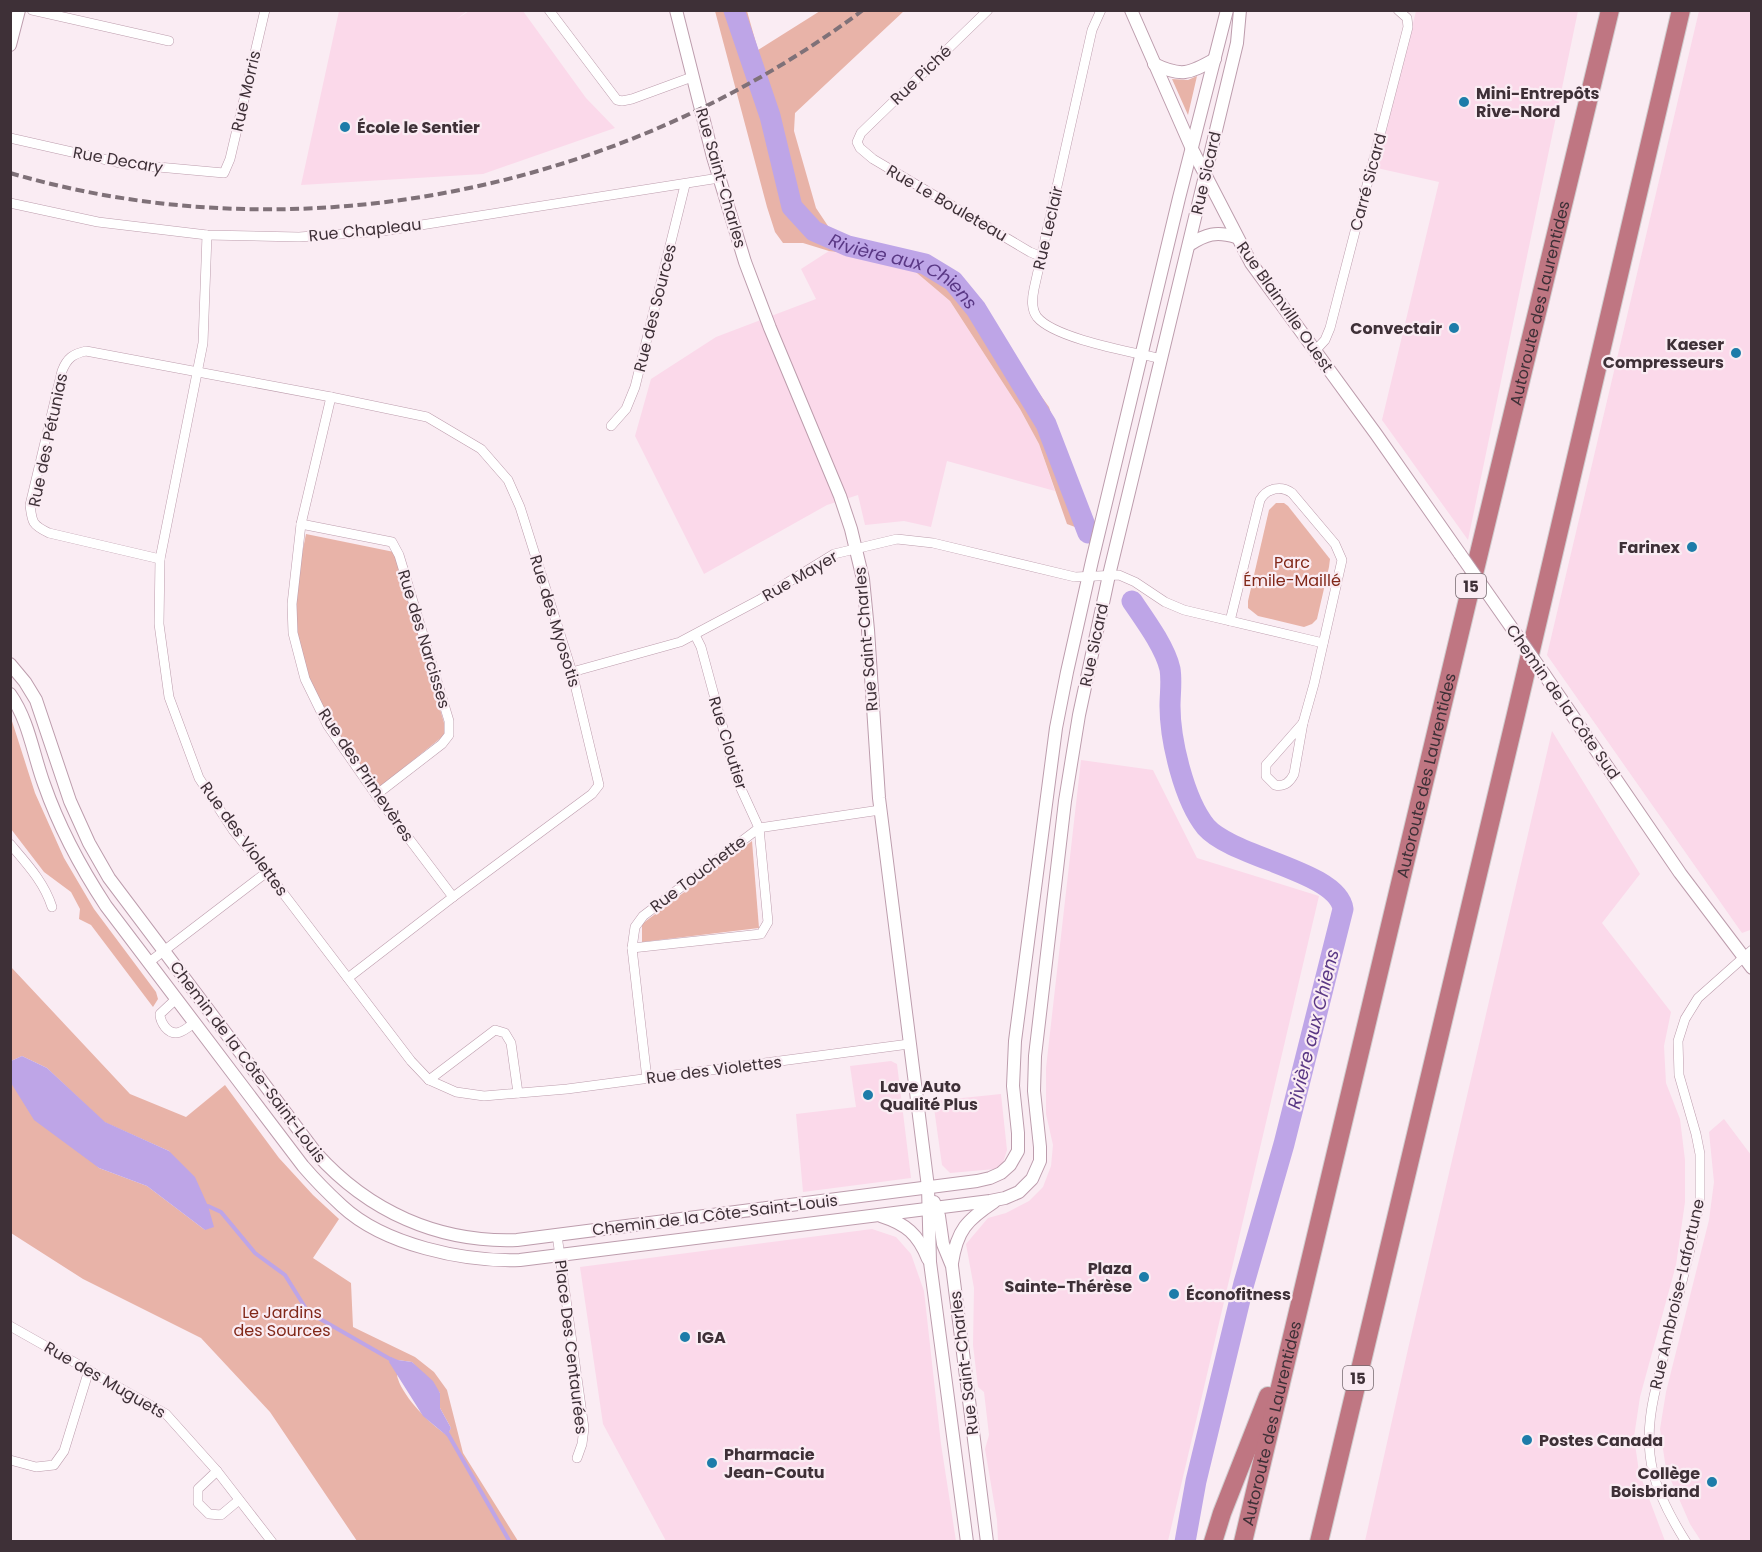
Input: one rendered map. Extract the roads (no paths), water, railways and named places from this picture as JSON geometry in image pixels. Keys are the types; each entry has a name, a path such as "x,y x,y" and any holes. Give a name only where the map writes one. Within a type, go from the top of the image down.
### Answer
{"highway":[{"name":"Autoroute des Laurentides","path":"1243,1542 1610,10"},
{"name":"15","path":"1319,1542 1681,10"},
{"path":"1213,1542 1222,1513 1293,1332"}],"street":[{"path":"10,45 19,10"},
{"path":"33,10 169,41"},
{"name":"Rue Morris","path":"225,172 265,10"},
{"path":"549,10 617,100 632,99 692,77"},
{"name":"Rue Saint-Charles","path":"676,10 720,178 756,293 837,488 856,547 863,579 880,810 909,1044 932,1208 952,1266 987,1542"},
{"name":"Rue Piché","path":"857,142 861,133 988,10"},
{"name":"Rue Leclair","path":"1101,10 1094,22 1032,302 1034,312 1039,319 1084,341 1162,359"},
{"name":"Rue Blainville Ouest","path":"1131,10 1192,149 1236,237 1257,273 1376,434"},
{"name":"Rue Sicard","path":"928,1187 990,1178 1006,1170 1016,1156 1018,1138 1013,1095 1013,1065 1046,799 1067,672 1142,354 1227,10"},
{"name":"Rue Sicard","path":"932,1208 998,1199 1015,1194 1024,1188 1035,1173 1040,1161 1034,1068 1044,966 1065,801 1084,692 1109,575 1237,43 1240,10"},
{"name":"Carré Sicard","path":"1314,352 1325,340 1330,328 1408,27 1407,18 1398,10"},
{"path":"1154,64 1179,74 1193,71 1215,59"},
{"name":"Rue Decary","path":"10,138 125,164 219,174 225,172"},
{"name":"Rue Le Bouleteau","path":"857,142 863,152 877,162 1026,250 1042,256"},
{"name":"Rue Chapleau","path":"10,202 98,222 207,235 298,237 383,231 720,178"},
{"name":"Rue des Sources","path":"611,426 626,409 635,387 685,185"},
{"path":"1189,245 1212,233 1236,237"},
{"name":"Rue des Violettes","path":"207,235 203,343 160,559 159,624 169,697 199,778 233,830 411,1061 429,1080 456,1092 484,1096 647,1079 909,1044"},
{"name":"Rue des Pétunias","path":"160,559 49,533 38,528 32,521 30,505 66,360 74,354 86,351 198,372"},
{"name":"Rue des Myosotis","path":"198,372 427,417 481,449 508,480 520,507 572,672 599,784 592,794 348,978"},
{"name":"Rue des Primevères","path":"331,397 301,524 292,604 293,633 305,679 328,726 376,795 453,897"},
{"name":"Chemin de la Côte Sud","path":"1376,434 1675,865 1747,953 1752,968"},
{"path":"1230,621 1260,500 1264,494 1273,489 1286,489 1292,493 1338,548 1341,556 1341,571 1303,723 1294,774 1285,785 1275,785 1266,776 1266,765 1303,723"},
{"name":"Rue des Narcisses","path":"301,524 392,542 399,555 449,721 449,735 442,744 376,795"},
{"name":"Rue Mayer","path":"572,672 680,642 759,600 834,554 897,539 919,540 1075,577 1109,575"},
{"path":"1109,575 1119,575 1130,579 1165,602 1184,610 1323,643"},
{"name":"Rue Cloutier","path":"632,948 761,934 768,922 759,828 737,780 701,647 695,635"},
{"name":"Chemin de la Côte-Saint-Louis","path":"13,673 36,700 65,788 89,843 117,890 326,1165 371,1202 416,1224 447,1234 493,1240 557,1235 928,1187"},
{"name":"Chemin de la Côte-Saint-Louis","path":"10,694 24,720 44,783 72,849 106,906 294,1155 340,1205 377,1228 411,1244 444,1254 489,1260 520,1260 932,1208"},
{"path":"1046,799 1065,801"},
{"name":"Rue Touchette","path":"647,1079 632,948 635,927 643,916 759,828 880,810"},
{"path":"10,844 36,874 47,892 52,907"},
{"path":"148,963 267,872"},
{"name":"Rue Ambroise-Lafortune","path":"1686,1542 1658,1489 1650,1462 1648,1437 1654,1396 1693,1239 1700,1201 1700,1154 1679,1075 1677,1048 1682,1027 1704,991 1747,953"},
{"path":"1025,963 1044,966"},
{"name":"Chemin de la Côte-Saint-Louis","path":"176,999 160,1014 165,1026 172,1034 176,1034 194,1023"},
{"path":"429,1080 495,1030 505,1033 511,1043 518,1093"},
{"path":"952,1266 955,1245 964,1226 998,1199"},
{"name":"Rue Saint-Charles","path":"932,1208 930,1262 967,1542"},
{"path":"712,1215 715,1236"},
{"path":"877,1215 899,1223 912,1231 923,1246 930,1262"},
{"path":"411,1244 416,1224"},
{"name":"Place Des Centaurées","path":"557,1235 584,1428 578,1458"},
{"name":"Rue des Muguets","path":"10,1326 166,1414 217,1471 272,1542"},
{"path":"10,1460 36,1467 54,1465 64,1451 89,1370"},
{"path":"949,1408 969,1405"},
{"path":"951,1426 971,1424"},
{"path":"217,1471 198,1489 198,1503 209,1514 221,1515 239,1500"}],"waterway":[{"name":"Rivière aux Chiens","path":"734,10 770,116 792,207 814,231 848,246 925,264 953,281 976,309 1046,424 1088,533"},
{"name":"Rivière aux Chiens","path":"1132,601 1154,634 1170,669 1171,720 1176,752 1185,786 1206,827 1219,838 1238,848 1305,875 1323,885 1337,896 1343,909 1284,1144 1244,1283 1196,1481 1185,1542"},
{"path":"208,1206 221,1212 255,1253 285,1275 308,1312 390,1359"},
{"path":"448,1434 510,1542"}],"railway":[{"path":"10,173 120,198 232,209 344,206 455,191 564,163 669,123 769,72 863,10"}],"place":[{"name":"Mini-Entrepôts Rive-Nord","path":"1464,102"},
{"name":"École le Sentier","path":"345,127"},
{"name":"Convectair","path":"1454,328"},
{"name":"Kaeser Compresseurs","path":"1736,353"},
{"name":"Farinex","path":"1692,547"},
{"name":"Lave Auto Qualité Plus","path":"868,1095"},
{"name":"Plaza Sainte-Thérèse","path":"1144,1277"},
{"name":"Éconofitness","path":"1174,1294"},
{"name":"IGA","path":"685,1337"},
{"name":"Postes Canada","path":"1527,1440"},
{"name":"Pharmacie Jean-Coutu","path":"712,1463"},
{"name":"Collège Boisbriand","path":"1712,1482"}],"park label":[{"name":"Parc Émile-Maillé","path":"1292,571"},
{"name":"Le Jardins des Sources","path":"282,1321"}]}
